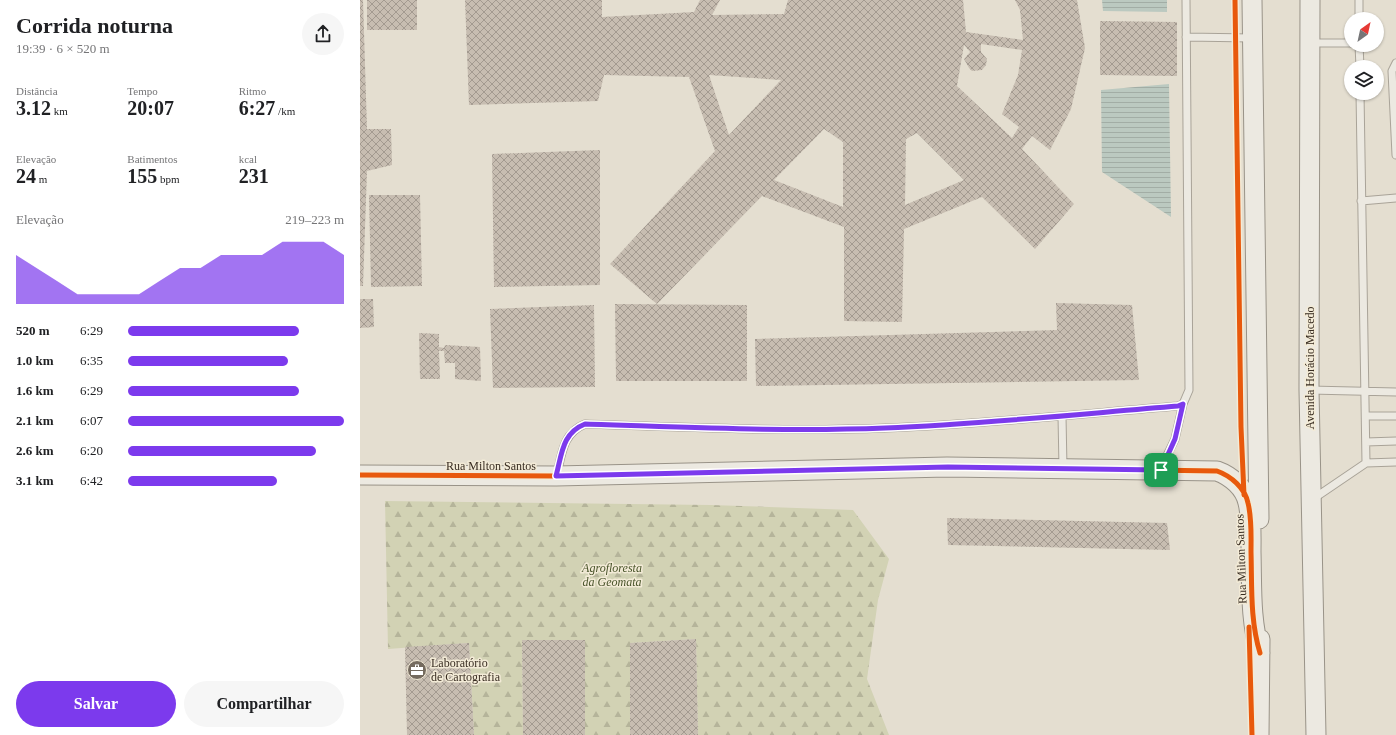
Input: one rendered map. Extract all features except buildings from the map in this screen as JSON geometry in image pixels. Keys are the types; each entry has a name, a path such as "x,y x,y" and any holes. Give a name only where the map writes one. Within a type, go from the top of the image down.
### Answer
{"street":[{"path":"1252,0 1257,290 1260,653 1259,735"},
{"name":"Avenida Horácio Macedo","path":"1310,0 1309,390 1316,735"},
{"name":"Rua Milton Santos","path":"360,475 556,476 948,467 1217,471 1229,476 1244,493 1248,502 1251,521 1252,601 1255,635 1260,653"}],"lane":[{"path":"1161,470 1175,439 1183,404 1189,390 1186,0"},
{"path":"1359,0 1359,12"},
{"path":"1186,37 1253,38"},
{"path":"1310,43 1344,43"},
{"path":"1396,63 1392,71 1396,155"},
{"path":"1360,100 1360,201 1366,463"},
{"path":"1360,201 1396,198"},
{"path":"1309,390 1396,392"},
{"path":"556,476 569,435 576,427 585,424 800,429 884,428 1062,416 1178,406 1183,404"},
{"path":"1062,416 1063,469"},
{"path":"1366,416 1396,416"},
{"path":"1366,442 1396,441"},
{"path":"1312,499 1366,463 1396,462"}],"green space":[{"name":"Agrofloresta da Geomata","path":"385,501 711,505 853,510 889,559 878,600 867,679 889,735 698,735 696,639 630,643 630,735 585,735 584,640 522,640 523,735 474,735 469,643 388,649"}],"shaded area":[{"path":"1102,0 1167,0 1167,12 1103,11"},
{"path":"1169,84 1171,217 1102,172 1101,90"}],"cycle path":[{"path":"1235,0 1241,427 1244,495"},
{"path":"360,475 556,476 947,467 1217,471 1237,483 1244,492 1248,503 1251,527 1253,616 1260,653"},
{"path":"1249,627 1252,735"}],"place":[{"name":"Laboratório de Cartografia","path":"417,670"}],"route":[{"path":"1183,404 1175,439 1161,470 948,467 556,476 569,435 576,427 585,424 800,429 884,428 986,422 1178,406 1183,404"}]}
